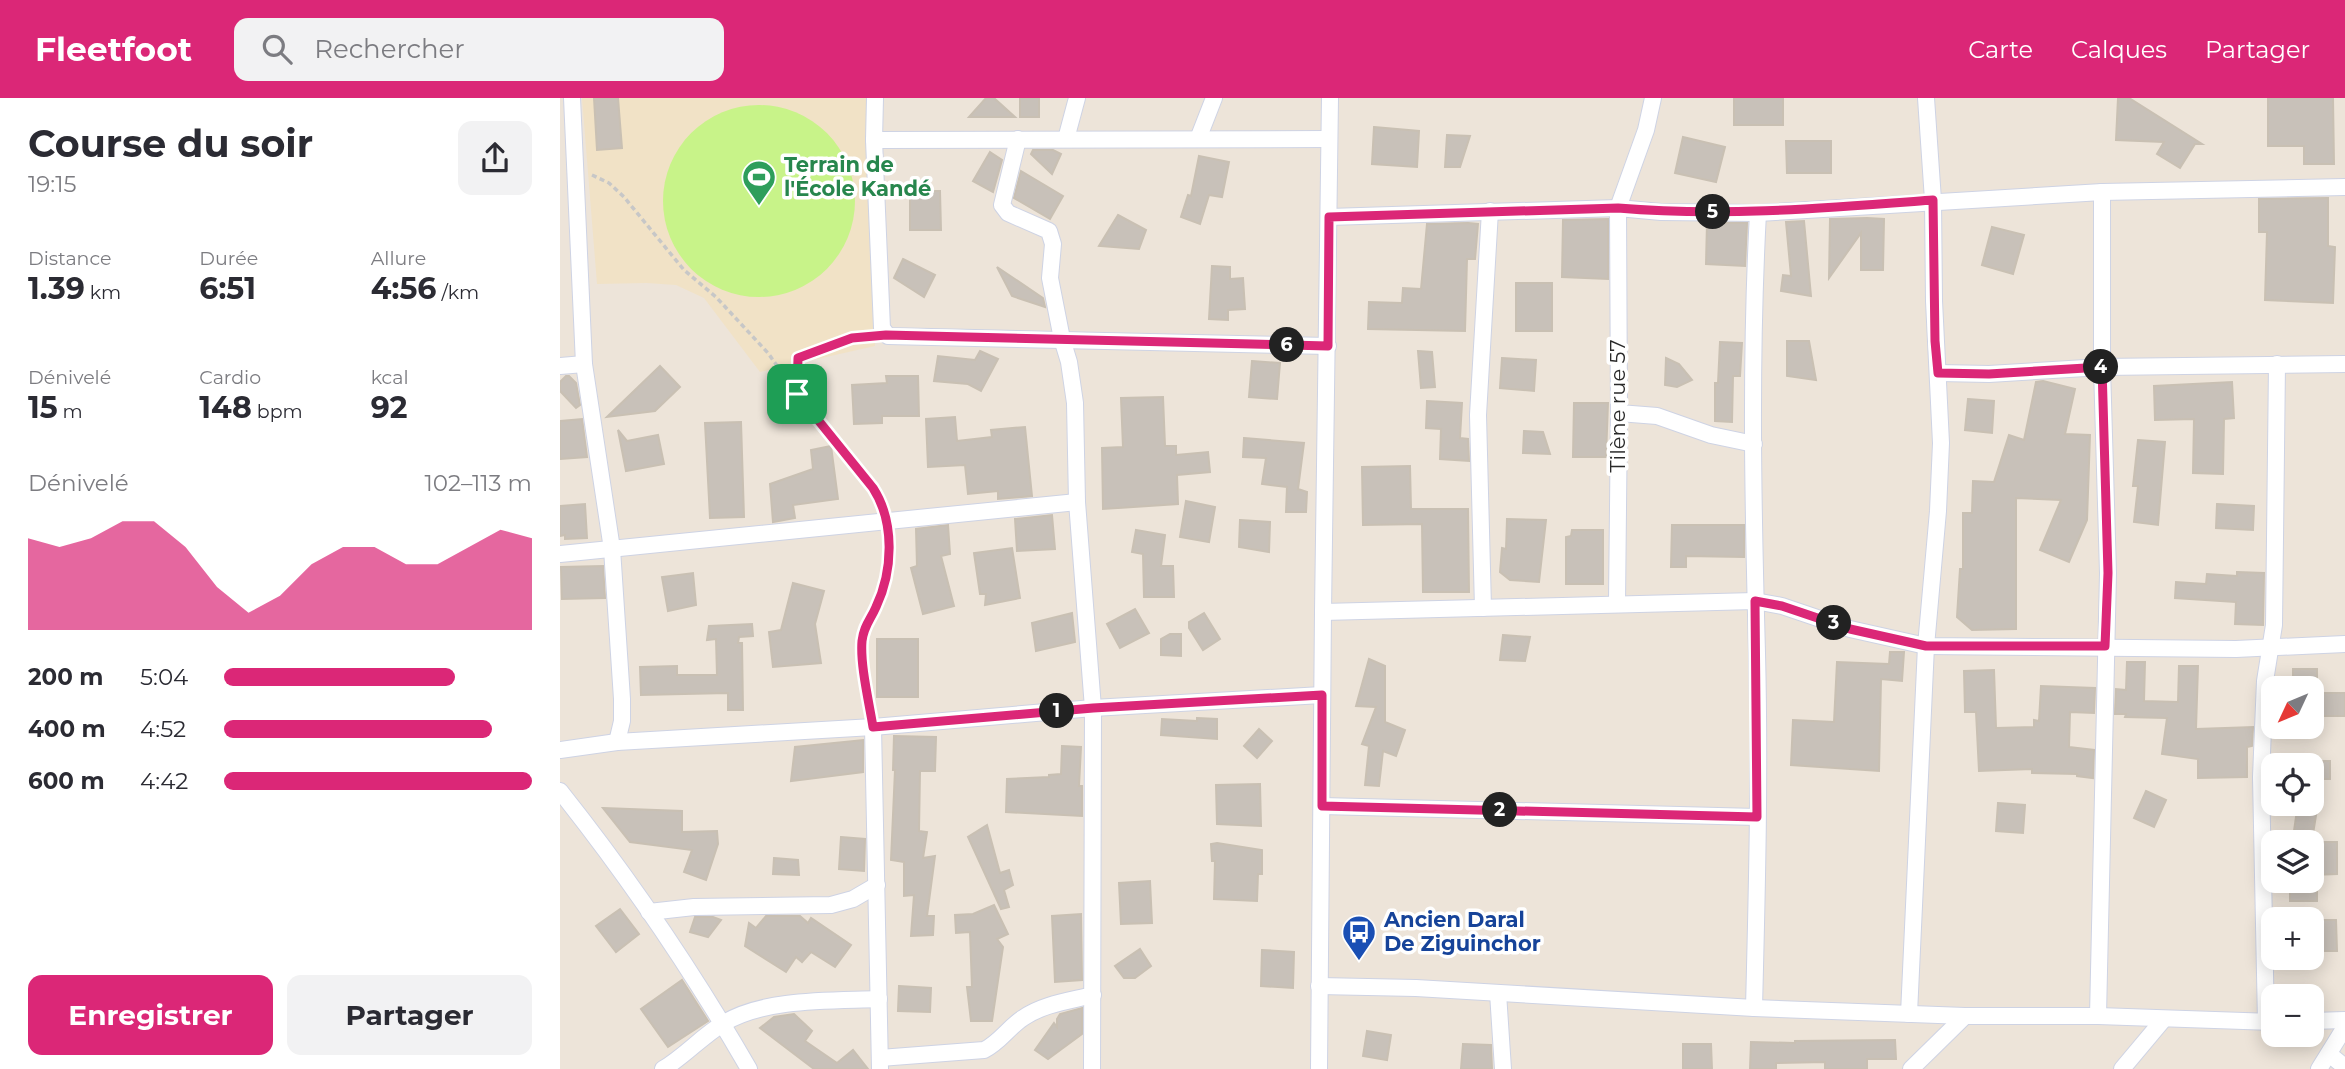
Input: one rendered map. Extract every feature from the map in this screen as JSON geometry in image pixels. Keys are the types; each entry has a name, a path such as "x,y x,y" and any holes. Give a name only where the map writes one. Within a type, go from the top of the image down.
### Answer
{"street":[{"path":"572,98 584,364 612,549 622,699 622,721 617,742"},
{"path":"875,98 881,328 886,335 1328,346"},
{"path":"1066,139 1077,98"},
{"path":"1198,139 1214,98"},
{"path":"1320,1069 1330,98"},
{"path":"1618,208 1646,130 1653,98"},
{"path":"1909,1014 1926,646 1941,443 1935,341 1933,200 1926,98"},
{"path":"1018,139 1002,205 1008,213 1049,231 1053,244 1050,278 1069,362 1075,403 1077,502 1093,708 1092,1069"},
{"path":"874,140 1329,139"},
{"path":"1329,217 1618,208 1661,212 1758,213 1933,200 2102,192 2345,187"},
{"path":"2098,1016 2108,573 2102,367 2102,192"},
{"name":"Tilène rue 57","path":"1617,604 1618,208"},
{"path":"1483,608 1478,415 1490,211"},
{"path":"1754,1008 1757,817 1752,506 1753,315 1758,213"},
{"path":"560,366 584,364"},
{"path":"2269,984 2261,777 2266,681 2274,625 2277,364"},
{"path":"1938,373 1989,374 2102,367 2345,364"},
{"path":"1619,413 1657,416 1711,435 1754,444"},
{"path":"560,554 1077,502"},
{"path":"1323,612 1755,601 1782,606 1850,629 1926,646 2270,648 2345,644"},
{"path":"560,750 617,742 873,727 1093,708 1322,695"},
{"path":"873,727 880,1063 984,1050 1031,1013 1050,1005 1093,995"},
{"path":"560,791 586,822 649,912 723,1024 749,1069"},
{"path":"1322,806 1757,817"},
{"path":"649,912 694,907 831,905 853,899 877,885"},
{"path":"1319,986 1416,988 1754,1008 1909,1014 2098,1016 2261,1022"},
{"path":"1498,993 1503,1069"},
{"path":"663,1069 723,1024 743,1013 804,1002 879,999"},
{"path":"1911,1069 1965,1016"},
{"path":"2122,1069 2163,1020"},
{"path":"2324,1021 2345,1020"},
{"path":"2319,1069 2345,1027"},
{"path":"2329,1054 2345,1067"}],"path":[{"path":"575,166 609,183 624,197 684,270 716,297 768,353 797,394 881,499 887,522 890,560 875,610 865,624 862,644 873,727"},
{"path":"797,394 798,358 852,338 886,335"}],"shaded area":[{"path":"582,98 867,98 875,346 760,372 704,298 676,285 597,284"}],"green space":[{"name":"Terrain de l'École Kandé","path":"759,105 796,112 827,133 848,164 855,201 848,238 827,269 796,290 759,297 722,290 691,269 670,238 663,201 670,164 691,133 722,112"}],"building":[{"path":"594,98 618,98 622,148 597,150"},
{"path":"986,98 994,98 1015,117 969,117"},
{"path":"1020,98 1039,98 1039,117 1020,117"},
{"path":"1734,98 1783,98 1783,125 1734,125"},
{"path":"2118,98 2129,98 2202,144 2195,144 2180,168 2157,154 2164,142 2116,140"},
{"path":"2268,98 2333,98 2334,164 2304,164 2304,146 2268,146"},
{"path":"1374,127 1419,131 1417,167 1372,164"},
{"path":"1447,135 1470,136 1460,167 1445,167"},
{"path":"1683,137 1725,147 1716,182 1675,173"},
{"path":"1786,141 1831,141 1831,173 1787,173"},
{"path":"1033,150 1053,150 1061,154 1052,174 1031,154"},
{"path":"990,152 1002,160 993,192 973,181"},
{"path":"1199,156 1229,162 1222,197 1209,195 1200,224 1181,217 1188,195 1191,196"},
{"path":"1021,171 1063,196 1050,219 1014,198"},
{"path":"910,191 940,191 941,230 910,230"},
{"path":"2328,198 2328,246 2335,247 2333,303 2265,300 2267,232 2259,232 2259,199"},
{"path":"1118,215 1146,230 1139,249 1099,246"},
{"path":"1608,219 1608,279 1562,277 1563,220"},
{"path":"1830,219 1884,219 1883,270 1861,270 1861,233 1829,278"},
{"path":"1804,221 1811,296 1781,291 1783,275 1791,276 1786,222"},
{"path":"1707,223 1747,223 1745,266 1706,264"},
{"path":"1427,224 1478,224 1475,259 1467,259 1465,331 1368,329 1369,302 1402,303 1403,288 1421,289"},
{"path":"1992,227 2024,235 2013,274 1982,265"},
{"path":"903,259 935,275 924,297 894,278"},
{"path":"1212,266 1230,267 1230,279 1243,278 1245,309 1228,310 1228,320 1209,319"},
{"path":"997,267 1043,298 1045,307 1012,296"},
{"path":"1516,283 1552,283 1552,331 1516,331"},
{"path":"1787,341 1809,341 1816,380 1787,376"},
{"path":"1720,342 1742,343 1740,376 1733,376 1732,422 1715,421 1715,383 1718,383"},
{"path":"980,351 998,359 981,391 968,384 934,381 938,356 975,360"},
{"path":"1418,351 1432,352 1435,387 1421,388"},
{"path":"1502,358 1536,360 1534,391 1500,388"},
{"path":"1666,358 1679,364 1692,380 1677,387 1665,385"},
{"path":"1252,361 1280,363 1277,399 1249,397"},
{"path":"660,366 680,387 655,411 607,417"},
{"path":"566,376 576,383 580,405 576,408 560,391 560,382"},
{"path":"886,376 918,376 919,416 882,416 882,423 854,424 852,385 887,383"},
{"path":"2043,381 2075,389 2065,434 2090,435 2087,520 2069,562 2040,550 2061,500 2016,498 2016,629 1972,630 1957,617 1960,569 1963,569 1963,513 1972,513 1973,481 1994,482 2009,435 2024,440 2036,382"},
{"path":"2232,382 2234,418 2224,419 2223,474 2193,473 2194,419 2155,420 2154,386"},
{"path":"1163,397 1165,446 1176,446 1176,455 1208,452 1210,472 1177,475 1178,504 1103,509 1102,448 1123,447 1121,398"},
{"path":"1968,399 1994,401 1992,433 1965,430"},
{"path":"1427,401 1462,403 1460,438 1468,439 1469,461 1440,459 1441,429 1426,428"},
{"path":"1574,403 1608,403 1606,457 1573,457"},
{"path":"955,417 957,441 992,437 991,430 1025,427 1032,496 998,499 998,491 968,494 965,465 928,467 926,419"},
{"path":"582,419 587,457 560,459 560,421"},
{"path":"741,422 744,517 710,518 705,423"},
{"path":"618,430 627,441 658,435 664,464 626,471"},
{"path":"1524,431 1543,432 1550,454 1523,453"},
{"path":"1244,438 1304,443 1298,489 1307,492 1306,512 1286,512 1287,487 1262,484 1266,458 1243,457"},
{"path":"2138,440 2165,442 2158,525 2134,522 2138,486 2133,486"},
{"path":"831,446 838,499 793,505 795,518 773,522 770,484 813,469 811,450"},
{"path":"1410,466 1411,509 1468,509 1469,592 1423,592 1422,524 1363,525 1362,467"},
{"path":"1186,501 1215,507 1209,542 1180,537"},
{"path":"585,504 587,538 565,539 565,535 560,536 560,506"},
{"path":"2217,504 2254,506 2253,530 2216,528"},
{"path":"1052,515 1055,549 1017,551 1015,519"},
{"path":"1507,519 1546,520 1539,582 1510,580 1500,572 1502,548 1506,549"},
{"path":"1240,520 1270,522 1269,552 1239,547"},
{"path":"948,525 950,554 941,556 954,606 923,614 911,568 917,566 916,529"},
{"path":"1672,525 1744,525 1744,557 1686,556 1686,567 1671,567"},
{"path":"1136,530 1165,535 1161,566 1173,566 1174,597 1144,597 1143,554 1132,552"},
{"path":"1572,530 1603,530 1603,584 1566,584 1566,537 1571,536"},
{"path":"1012,548 1020,598 985,605 986,594 980,594 974,553"},
{"path":"603,566 605,598 562,599 561,567"},
{"path":"2237,572 2264,573 2263,625 2235,624 2236,602 2175,598 2176,582 2206,584 2207,574 2237,576"},
{"path":"693,573 696,605 668,611 662,577"},
{"path":"793,583 824,591 815,624 821,663 773,667 769,632 781,630"},
{"path":"1135,609 1149,633 1120,648 1107,624"},
{"path":"1072,613 1075,642 1036,651 1032,623"},
{"path":"1204,613 1220,639 1203,650 1189,628 1189,622"},
{"path":"752,624 753,636 739,637 738,643 742,643 743,710 728,710 728,693 641,695 640,667 677,666 677,675 717,675 716,639 707,640 709,626"},
{"path":"1170,634 1181,634 1181,656 1161,655 1161,639"},
{"path":"1503,635 1530,637 1525,661 1500,660"},
{"path":"877,639 918,639 918,697 877,697"},
{"path":"1890,652 1904,652 1902,681 1881,679 1879,771 1791,765 1793,720 1834,722 1837,662 1889,664"},
{"path":"1369,659 1385,666 1385,722 1405,730 1396,756 1383,751 1379,786 1365,785 1369,746 1362,744 1376,707 1356,706"},
{"path":"2127,662 2145,662 2144,701 2178,702 2179,666 2198,666 2196,729 2253,727 2252,746 2247,747 2247,777 2198,778 2198,759 2162,754 2167,718 2125,717 2126,714 2115,714 2116,689 2126,690"},
{"path":"2293,669 2317,669 2317,676 2293,676"},
{"path":"1994,670 1996,728 2034,727 2034,720 2039,721 2041,686 2095,688 2094,713 2070,712 2069,747 2094,750 2093,778 2077,774 2032,773 2032,769 1979,771 1976,712 1965,712 1964,671"},
{"path":"2324,693 2345,693 2345,716 2324,716"},
{"path":"1197,718 1217,719 1217,739 1161,735 1162,719 1197,721"},
{"path":"1259,729 1272,741 1257,758 1244,746"},
{"path":"894,736 936,737 935,771 920,771 919,831 927,832 923,858 935,856 927,916 934,916 933,935 911,936 914,895 904,896 904,862 891,860"},
{"path":"863,740 863,772 791,781 795,747"},
{"path":"1062,746 1081,747 1079,786 1082,786 1082,816 1006,812 1007,779 1061,774"},
{"path":"2324,761 2330,761 2330,779 2324,779"},
{"path":"1260,784 1261,826 1217,824 1216,785"},
{"path":"2146,791 2166,800 2154,827 2134,818"},
{"path":"1998,803 2025,805 2023,833 1996,831"},
{"path":"603,808 682,811 682,832 717,831 718,844 706,880 684,872 692,850 630,842"},
{"path":"2296,816 2316,816 2314,830 2294,830"},
{"path":"987,825 1000,873 1009,870 1013,885 1004,890 1009,907 1001,909 968,837"},
{"path":"841,837 865,839 864,871 839,869"},
{"path":"2324,842 2337,842 2337,874 2324,875"},
{"path":"1211,844 1262,850 1262,874 1258,874 1257,901 1214,899 1215,861 1212,861"},
{"path":"774,858 798,860 799,875 773,874"},
{"path":"1150,881 1152,923 1121,924 1119,883"},
{"path":"2290,893 2317,893 2317,901 2290,901"},
{"path":"994,905 1008,934 997,939 1003,947 992,1021 971,1021 967,987 972,987 970,932 956,933 955,915 973,914"},
{"path":"620,909 639,934 616,952 596,926"},
{"path":"1081,914 1082,980 1055,982 1052,916"},
{"path":"766,916 800,916 808,923 811,918 851,945 835,967 811,952 802,962 796,957 786,972 745,946 749,923 756,928"},
{"path":"695,917 721,920 708,937 690,932"},
{"path":"2324,920 2336,920 2337,951 2324,951"},
{"path":"1140,949 1151,966 1135,978 1124,978 1115,966"},
{"path":"1262,950 1294,952 1293,988 1261,986"},
{"path":"682,980 708,1021 668,1047 641,1009"},
{"path":"899,986 931,988 930,1012 898,1011"},
{"path":"1082,1008 1082,1034 1048,1059 1035,1050 1054,1023 1057,1027 1060,1014"},
{"path":"794,1014 812,1031 805,1041 837,1063 853,1050 868,1069 814,1069 760,1028 774,1017"},
{"path":"1367,1031 1391,1035 1387,1060 1363,1056"},
{"path":"1895,1040 1896,1059 1867,1059 1867,1069 1825,1069 1825,1062 1776,1063 1776,1069 1750,1069 1751,1042"},
{"path":"1463,1044 1491,1045 1492,1069 1461,1069"},
{"path":"1683,1044 1711,1044 1712,1069 1683,1069"}],"place":[{"name":"Terrain de l'École Kandé","path":"759,207"},
{"name":"Ancien Daral De Ziguinchor","path":"1359,962"}],"route":[{"path":"1933,200 1938,373 1989,374 2102,367 2108,573 2105,646 1926,646 1850,629 1782,606 1755,601 1757,817 1322,806 1322,695 1093,708 873,727 862,644 865,624 875,610 890,560 887,522 881,499 859,468 797,394 798,358 852,338 886,335 1328,346 1329,217 1618,208 1661,212 1758,213 1933,200"}]}
